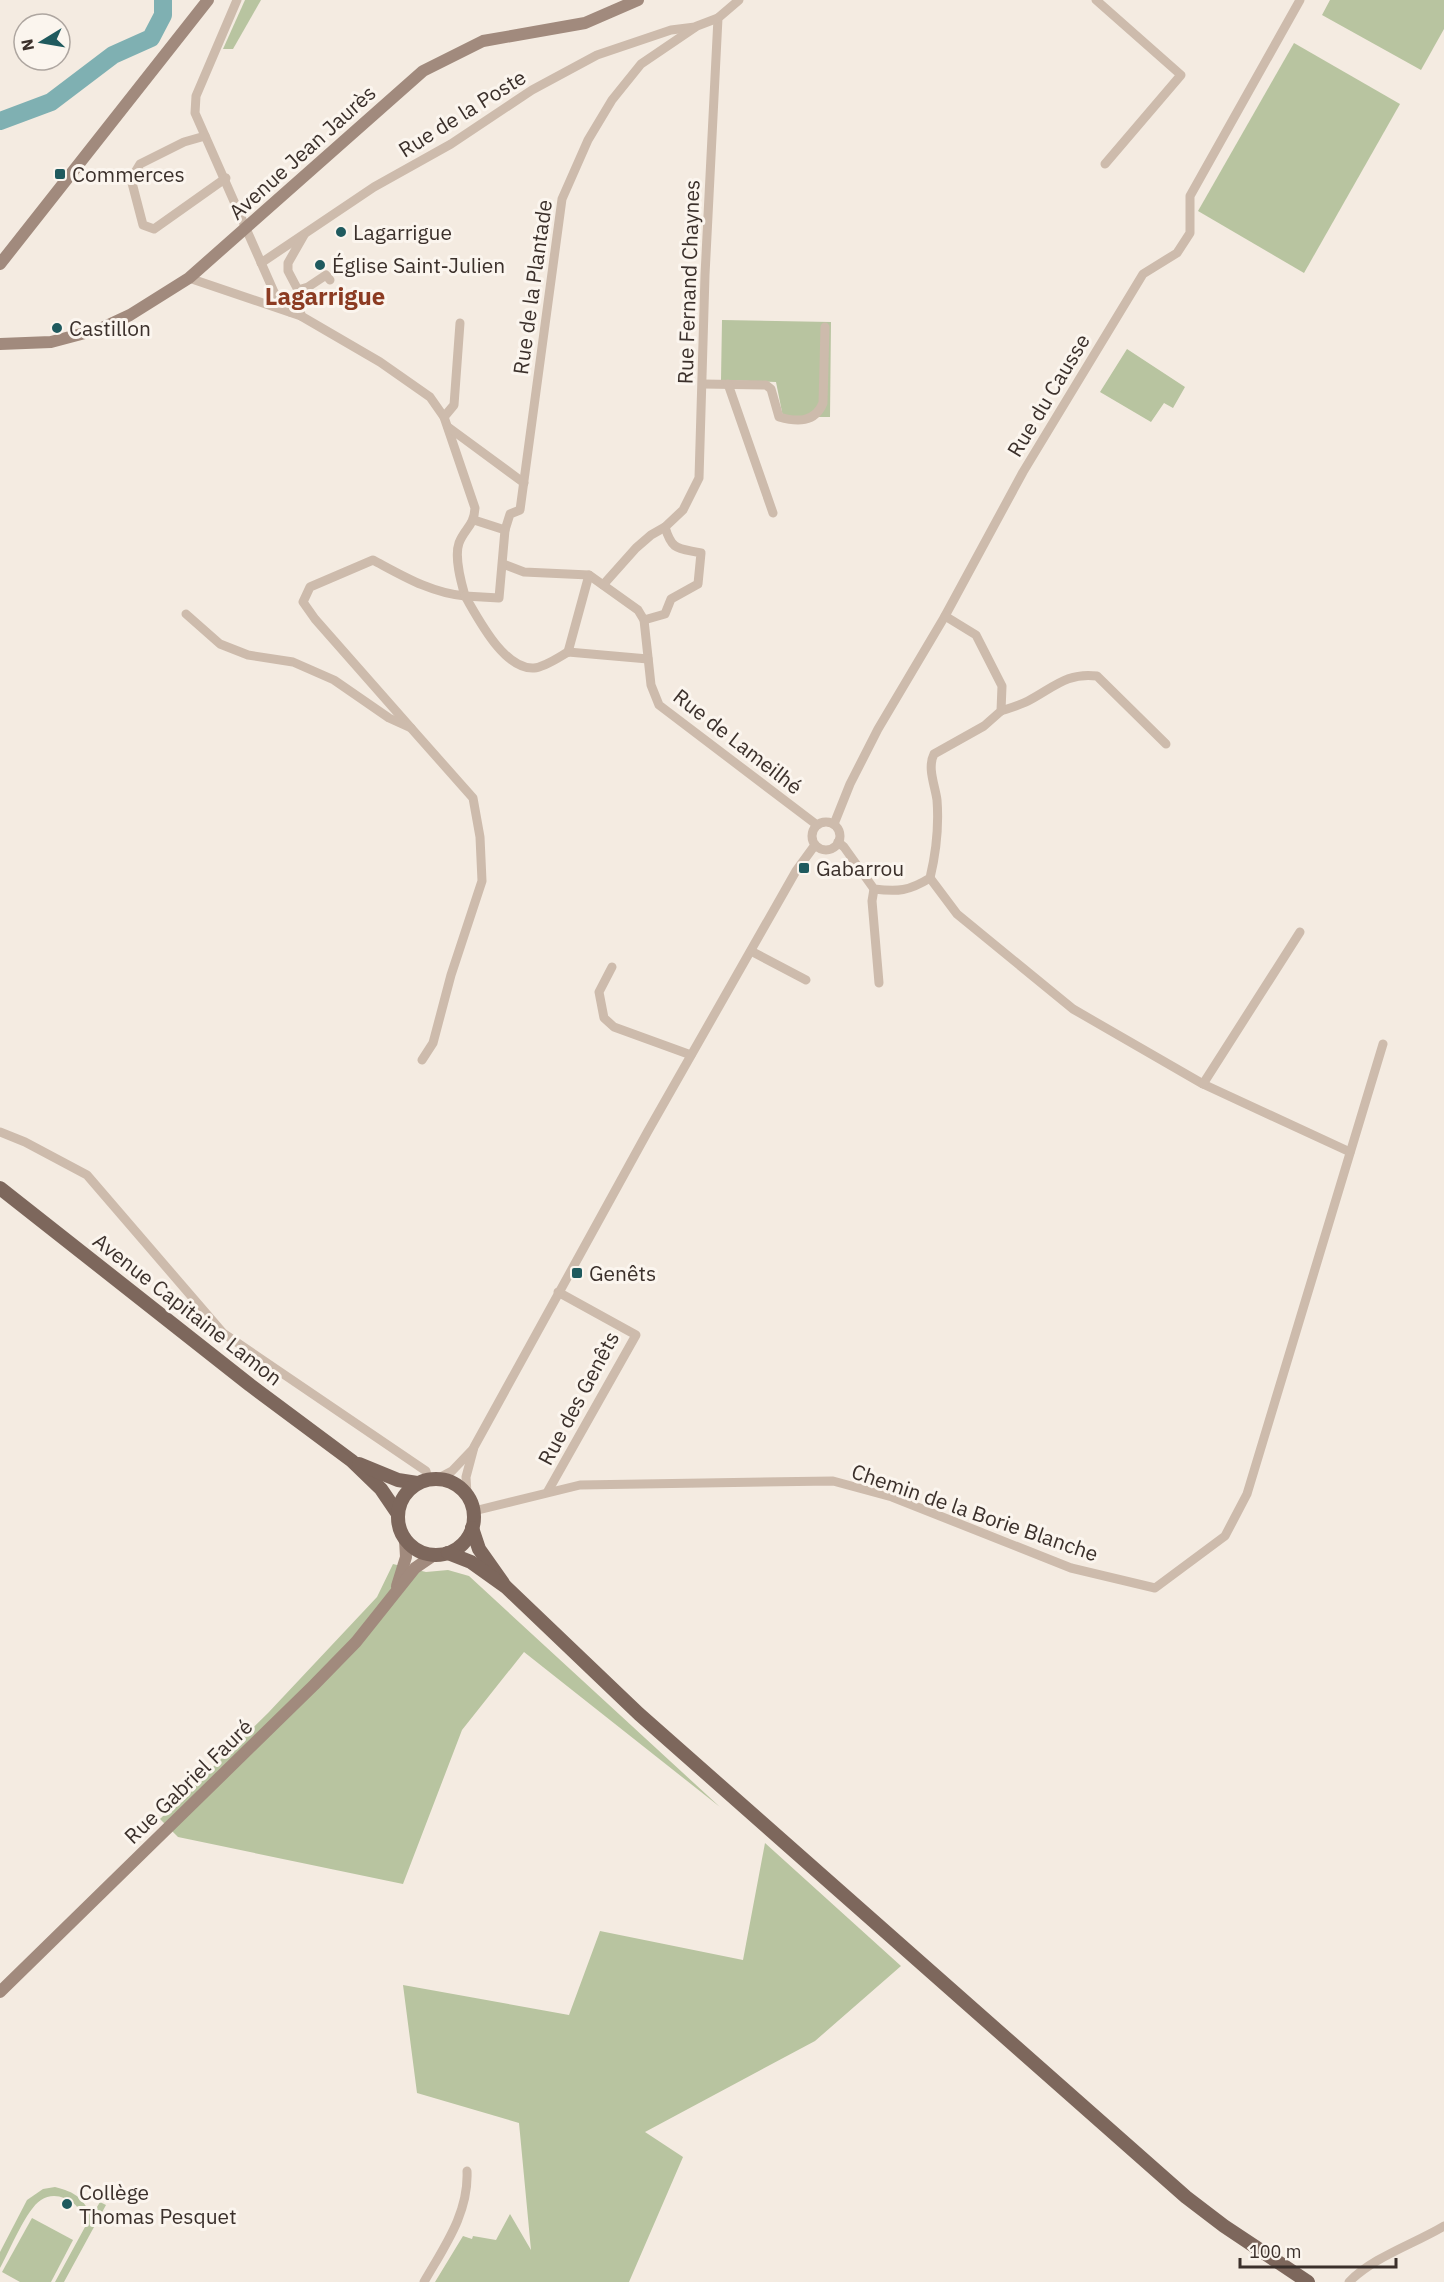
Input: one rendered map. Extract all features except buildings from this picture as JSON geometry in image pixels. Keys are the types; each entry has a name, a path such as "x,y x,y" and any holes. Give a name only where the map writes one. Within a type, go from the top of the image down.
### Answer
{"main road":[{"name":"Avenue Capitaine Lamon","path":"0,1188 267,1398 352,1461 381,1489 398,1514"},
{"name":"Avenue Capitaine Lamon","path":"352,1461 398,1479 428,1480"},
{"path":"428,1480 449,1481 459,1486 466,1494 474,1511 472,1528 467,1539 459,1548 448,1553 434,1555 413,1548 405,1540 398,1523 398,1514 404,1496 428,1480"},
{"path":"472,1528 480,1549 506,1587"},
{"path":"448,1553 471,1562 506,1587 639,1714 1149,2165 1224,2226 1308,2282"}],"street":[{"path":"0,264 207,0"},
{"path":"237,0 196,96 195,113 226,178 251,243 274,292 290,312"},
{"name":"Avenue Jean Jaurès","path":"0,344 51,342 100,329 130,315 189,278 423,71 483,41 585,23 638,0"},
{"path":"718,18 739,0"},
{"path":"1096,0 1181,75 1105,164"},
{"name":"Rue du Causse","path":"834,824 850,784 878,729 945,616 1023,472 1129,296 1143,274 1177,253 1190,233 1190,196 1300,0"},
{"name":"Rue de la Plantade","path":"505,530 510,514 520,510 562,199 588,140 612,100 641,64 698,26 718,18"},
{"name":"Rue Fernand Chaynes","path":"603,585 636,548 665,527 683,510 699,478 705,275 718,18"},
{"name":"Rue de la Poste","path":"261,263 374,187 451,144 532,90 597,55 671,30 698,26"},
{"path":"205,136 184,142 140,164 131,179 143,225 154,229 226,178"},
{"path":"301,316 298,290 288,271 288,263 305,232"},
{"path":"298,290 308,287 326,275 330,280"},
{"path":"189,278 301,316 380,362 430,397 446,422 475,508 474,520 459,544 459,576 465,596 492,641 519,666 535,668 568,652 648,659"},
{"path":"446,422 454,405 460,323"},
{"path":"703,384 766,385 771,389 779,417 788,420 808,420 819,413 823,403 825,327"},
{"path":"728,384 774,513"},
{"path":"446,422 524,483"},
{"path":"422,1060 433,1042 451,975 482,881 480,837 473,798 315,619 303,602 310,587 373,560 413,582 446,594 499,598 505,530 474,520"},
{"path":"503,564 524,572 589,575 639,610 644,620 665,614 671,599 698,584 701,552 678,549 670,543 665,527"},
{"path":"568,652 589,575"},
{"path":"186,614 220,644 248,655 293,662 334,680 389,718 411,728"},
{"path":"945,616 976,635 1002,687 1001,711"},
{"name":"Rue de Lameilhé","path":"644,620 651,685 659,705 817,825"},
{"path":"1166,744 1097,676 1083,674 1069,678 1026,702 1001,711 984,726 933,754 930,762 937,800 937,833 930,878 957,914 1073,1009 1203,1084 1350,1152"},
{"path":"825,822 834,824 839,830 838,842 832,849 827,850 815,844 812,837 817,825 825,822"},
{"path":"838,842 874,890 872,901 879,983"},
{"path":"466,1494 466,1477 474,1447 691,1055 801,863 815,844"},
{"path":"874,890 913,889 930,878"},
{"path":"1203,1084 1300,932"},
{"path":"751,951 806,980"},
{"path":"612,967 599,992 604,1018 615,1027 691,1055"},
{"name":"Chemin de la Borie Blanche","path":"474,1511 580,1485 833,1481 892,1497 1071,1568 1155,1588 1225,1536 1247,1494 1383,1044"},
{"path":"0,1132 25,1142 87,1175 223,1333 426,1471 428,1480 452,1471 474,1447"},
{"name":"Rue des Genêts","path":"548,1491 636,1335 558,1292"},
{"name":"Rue Gabriel Fauré","path":"395,1590 406,1557 405,1540"},
{"name":"Rue Gabriel Fauré","path":"0,1992 342,1657 395,1590 419,1564 434,1555"},
{"path":"424,2282 459,2218 466,2195 467,2171"},
{"path":"1349,2282 1370,2264 1417,2242 1444,2226"}],"green space":[{"path":"245,0 261,0 233,49 223,49"},
{"path":"1330,0 1444,0 1444,29 1421,70 1322,15"},
{"path":"1294,43 1400,104 1304,273 1198,211"},
{"path":"722,320 831,322 830,417 783,417 776,382 721,380"},
{"path":"1127,349 1185,387 1173,408 1164,403 1151,422 1100,392"},
{"path":"393,1564 426,1572 448,1570 469,1576 720,1807 524,1652 462,1730 403,1884 178,1837 160,1819 268,1713 377,1597"},
{"path":"765,1843 901,1966 815,2041 645,2132 683,2157 629,2282 435,2282 463,2236 472,2239 473,2236 496,2240 510,2214 531,2250 519,2123 417,2093 403,1985 569,2015 600,1931 743,1960"},
{"path":"55,2187 68,2191 82,2200 91,2217 100,2202 106,2205 64,2282 55,2282 85,2227 81,2213 73,2202 58,2196 41,2200 30,2212 0,2268 0,2252 27,2200 43,2189"},
{"path":"32,2218 73,2240 51,2282 20,2282 2,2272"}],"waterway":[{"path":"0,121 51,102 113,55 151,38 163,15 163,0"}],"place":[{"name":"Commerces","path":"60,174"},
{"name":"Lagarrigue","path":"341,232"},
{"name":"Église Saint-Julien","path":"320,265"},
{"name":"Castillon","path":"57,328"},
{"name":"Gabarrou","path":"804,868"},
{"name":"Genêts","path":"577,1273"},
{"name":"Collège Thomas Pesquet","path":"67,2204"}],"district":[{"name":"Lagarrigue","path":"325,296"}]}
